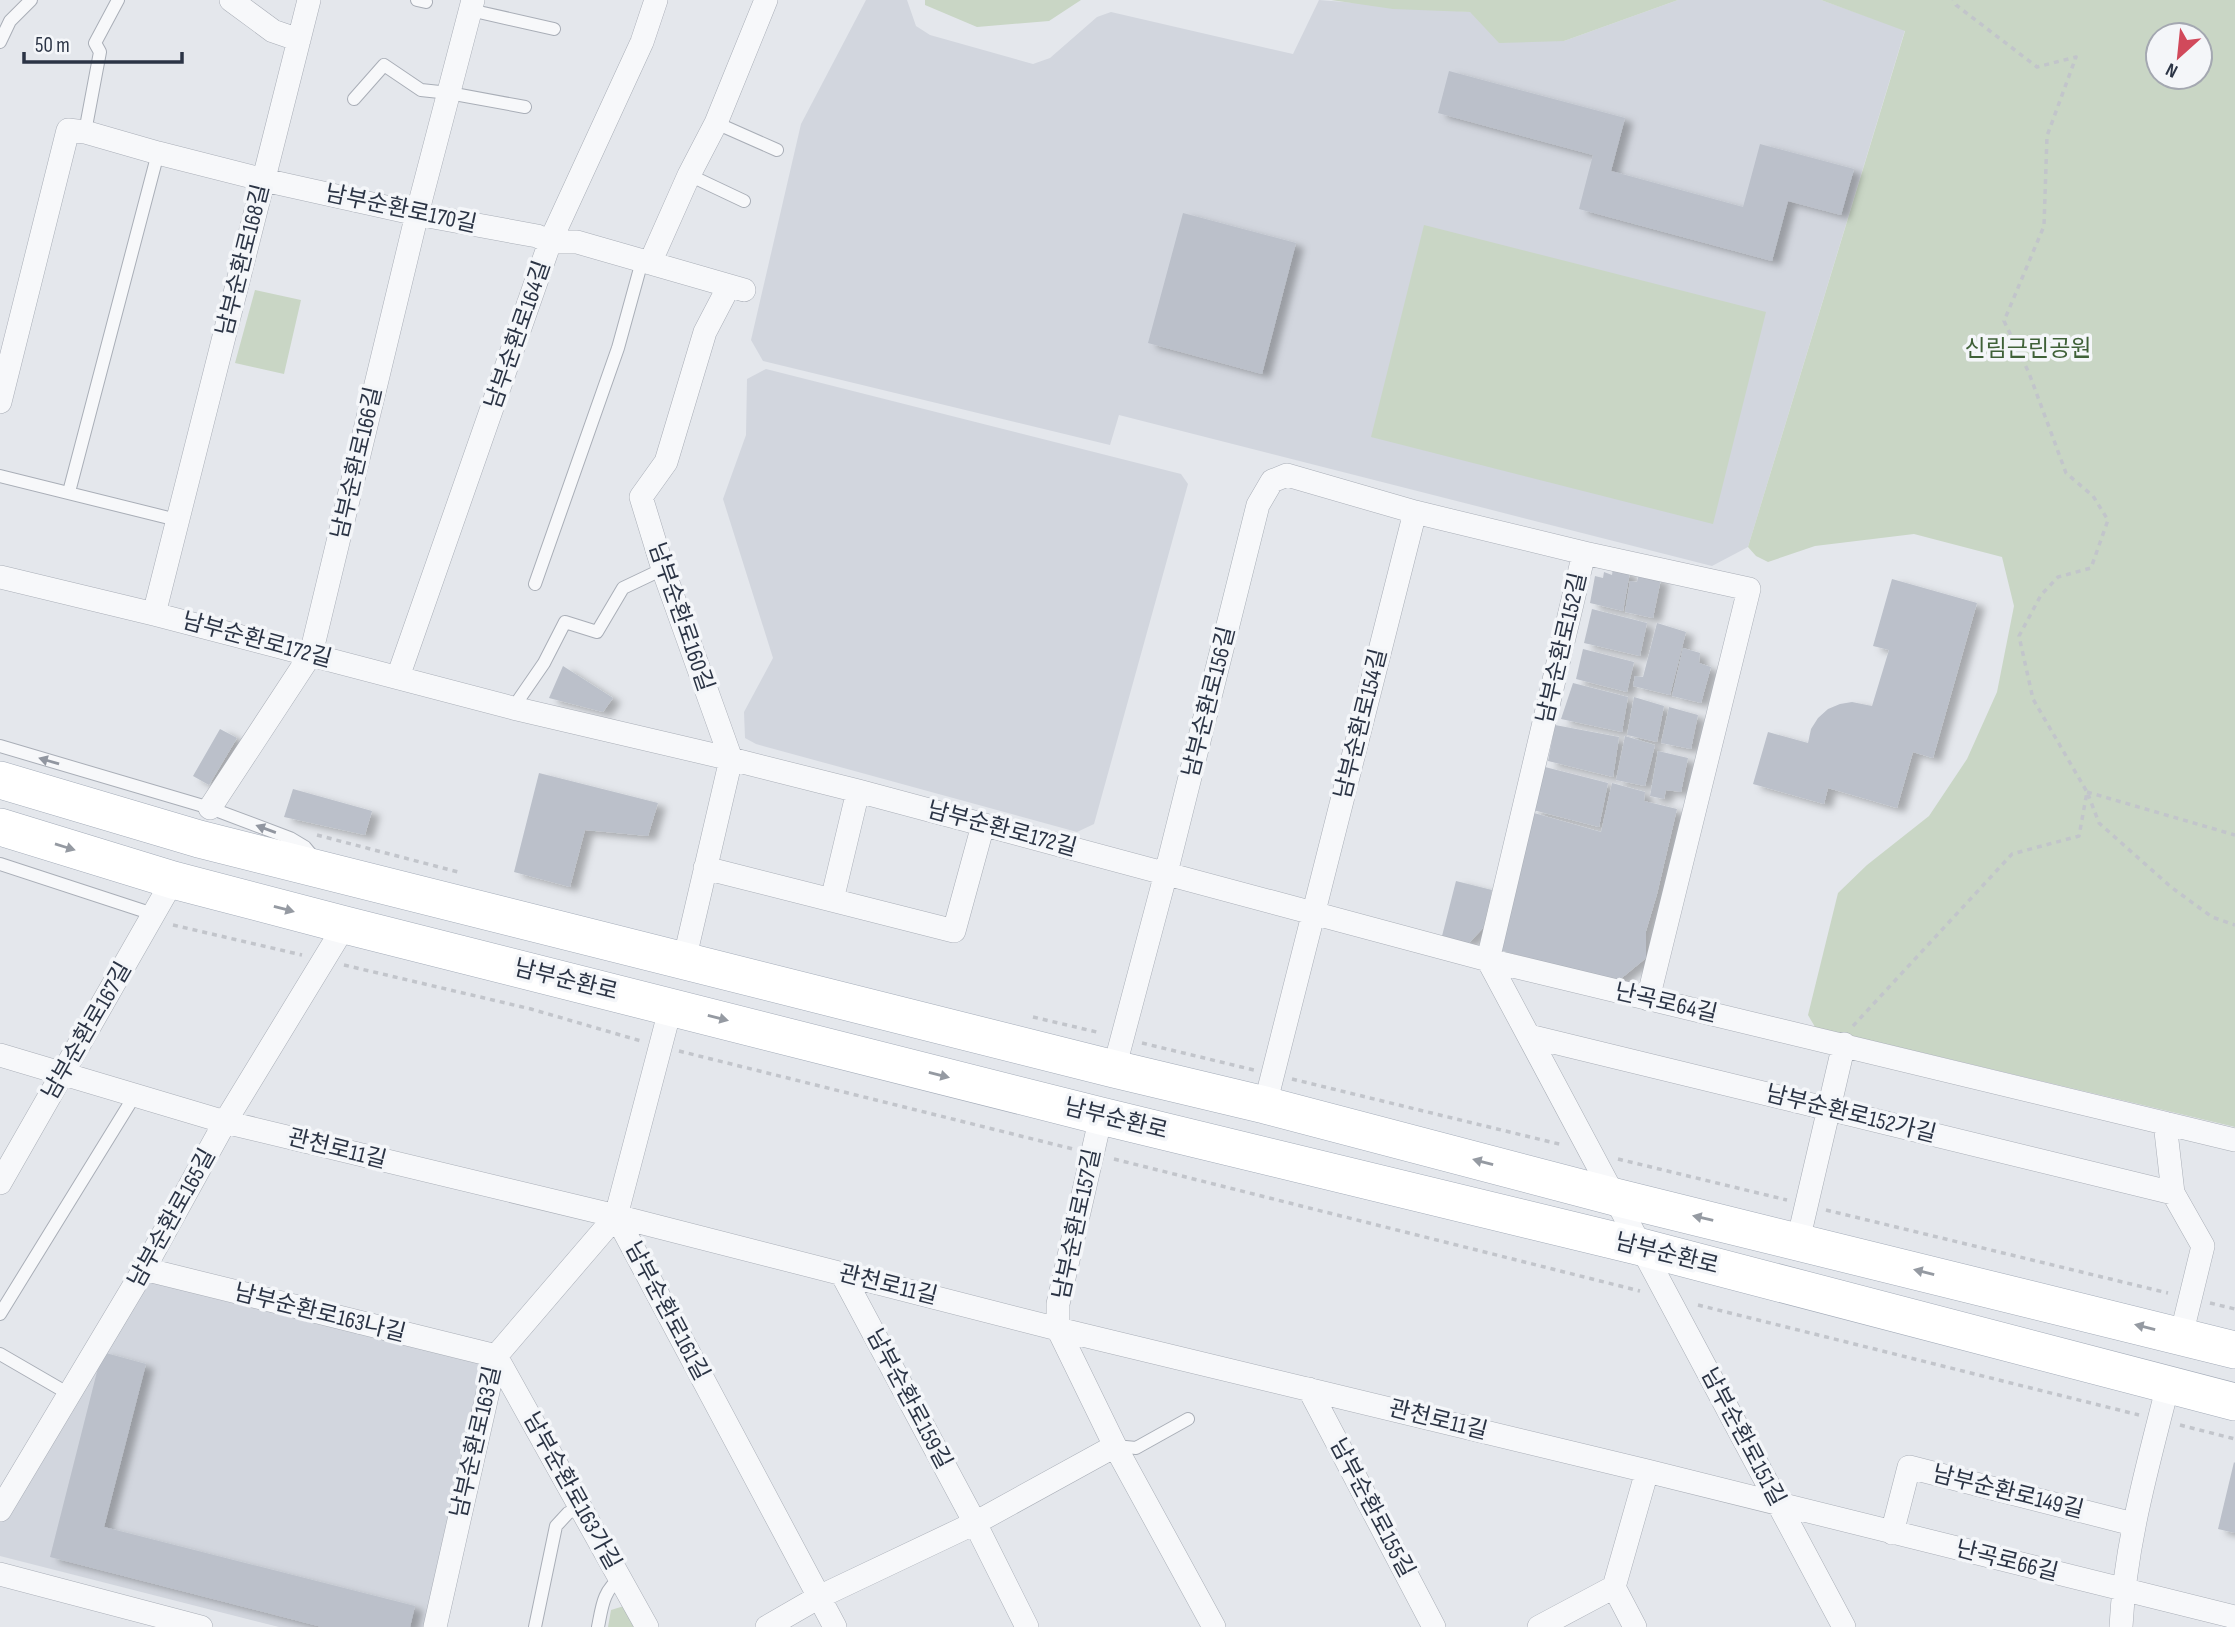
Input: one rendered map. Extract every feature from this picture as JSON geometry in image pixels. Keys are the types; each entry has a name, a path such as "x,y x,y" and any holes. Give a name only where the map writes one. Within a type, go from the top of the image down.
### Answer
{"main road":[{"name":"남부순환로","path":"0,780 199,839 1265,1105 1615,1197 2235,1350"},
{"name":"남부순환로","path":"0,827 173,880 345,925 1101,1116 1641,1247 2235,1402"}],"street":[{"path":"231,0 273,31 299,40"},
{"name":"남부순환로168길","path":"154,614 309,0"},
{"name":"남부순환로164길","path":"398,677 550,242 642,42 656,0"},
{"path":"646,262 716,123 766,0"},
{"name":"남부순환로166길","path":"210,808 312,654 417,214 471,5"},
{"path":"1,395 68,130 85,132"},
{"name":"남부순환로170길","path":"85,132 264,180 417,214 537,236 550,242 578,242 736,288"},
{"name":"남부순환로160길","path":"731,759 663,569 641,497 666,462 705,332 736,288"},
{"name":"남부순환로156길","path":"1114,1069 1258,505 1272,481 1287,475 1415,512"},
{"path":"1415,512 1584,553"},
{"name":"남부순환로154길","path":"1265,1105 1415,512"},
{"name":"남부순환로152길","path":"1488,960 1584,553 1749,589 1648,999"},
{"name":"남부순환로172길","path":"0,577 312,654 513,708 858,791 1488,960"},
{"path":"684,961 731,759"},
{"path":"832,900 858,791"},
{"path":"705,868 954,931 983,825"},
{"name":"남부순환로167길","path":"0,1183 173,880"},
{"name":"남부순환로165길","path":"0,1510 144,1269 225,1122 345,925"},
{"path":"1488,960 1641,1247"},
{"name":"난곡로64길","path":"1488,960 2235,1140"},
{"name":"남부순환로161길","path":"671,1006 616,1216 835,1627"},
{"name":"남부순환로152가길","path":"1529,1036 2173,1193"},
{"path":"1798,1241 1830,1108 1841,1044"},
{"name":"관천로11길","path":"0,1055 225,1122 616,1216 1058,1329 1779,1504"},
{"name":"남부순환로157길","path":"1101,1116 1058,1304 1058,1329 1115,1446 1214,1627"},
{"path":"2165,1124 2173,1193 2203,1246 2180,1336"},
{"name":"남부순환로163길","path":"435,1627 496,1356 616,1216"},
{"name":"남부순환로151길","path":"1641,1247 1844,1627"},
{"name":"남부순환로163나길","path":"144,1269 496,1356"},
{"name":"남부순환로159길","path":"842,1274 975,1523 1027,1627"},
{"name":"남부순환로163가길","path":"496,1356 647,1627"},
{"path":"2121,1627 2123,1590 2133,1524 2168,1385"},
{"name":"남부순환로155길","path":"1309,1389 1434,1627"},
{"path":"767,1627 819,1597 975,1523 1115,1446"},
{"name":"남부순환로149길","path":"1892,1533 1909,1467 2133,1524"},
{"path":"1635,1627 1614,1587 1647,1471"},
{"name":"난곡로66길","path":"1779,1504 2235,1617"},
{"path":"0,1574 201,1627"},
{"path":"1539,1627 1614,1587"}],"lane":[{"path":"0,42 10,21 31,0"},
{"path":"85,132 100,52 94,43 118,0"},
{"name":"남부순환로166길","path":"471,5 554,29"},
{"path":"354,99 384,65 421,90 525,107"},
{"path":"716,123 777,149"},
{"path":"69,492 158,153"},
{"path":"689,175 744,201"},
{"path":"536,584 646,262"},
{"path":"0,476 177,520"},
{"path":"513,708 544,663 565,622 597,632 622,588 663,569"},
{"path":"0,746 210,808 290,838 305,847 314,858 317,868"},
{"path":"0,864 152,917"},
{"path":"0,1314 135,1095"},
{"path":"0,1354 69,1394"},
{"path":"1115,1446 1136,1448 1188,1419"},
{"path":"535,1627 555,1526 568,1513 581,1507"},
{"path":"598,1627 605,1594 609,1587 621,1578"}],"path":[{"path":"1953,0 2036,67 2076,57 2047,136 2044,226 2004,321 2029,373 2066,473 2093,496 2108,520 2091,568 2058,577 2041,595 2019,636 2034,699 2087,792 2099,823 2171,887 2212,917 2235,925"},
{"path":"2087,792 2235,835"},
{"path":"1841,1044 2012,854 2080,836 2087,792"},
{"path":"152,917 323,961 531,1009 660,1047 2235,1438"}],"shaded area":[{"path":"866,0 907,0 916,26 930,35 1033,64 1050,58 1097,17 1111,12 1293,54 1319,0 1470,12 1564,41 1678,0 1821,0 1905,30 1748,547 1712,566 1119,415 1110,445 763,361 751,340 801,124"},
{"path":"766,369 1181,474 1188,484 1094,824 1077,832 756,744 745,738 744,712 773,658 723,499 746,435 747,379"},
{"path":"144,1269 496,1356 435,1627 279,1627 0,1556 0,1510"}],"green space":[{"path":"925,0 1081,0 1049,21 977,27 925,5"},
{"path":"1331,0 1678,0 1564,41 1499,43 1470,12 1393,9"},
{"name":"신림근린공원","path":"1821,0 2235,0 2235,1127 1815,1027 1808,1015 1838,893 1867,865 1929,816 1967,759 1997,692 2014,606 2002,557 1914,534 1815,546 1768,562 1756,556 1748,547 1905,31"},
{"path":"1424,225 1766,312 1713,524 1371,437"},
{"path":"255,290 301,300 284,374 235,363"},
{"path":"624,1606 636,1627 608,1627 611,1610"}],"building":[{"path":"1449,71 1625,118 1611,171 1743,207 1760,144 1854,169 1841,215 1788,201 1772,261 1579,209 1593,155 1438,113"},
{"path":"1183,213 1296,243 1262,374 1148,343"},
{"path":"1613,568 1630,572 1623,611 1590,603 1595,576 1603,578 1604,572 1612,575"},
{"path":"1639,574 1661,579 1653,618 1625,612 1630,581 1637,582"},
{"path":"1892,579 1977,603 1933,758 1913,752 1897,808 1828,788 1824,804 1753,784 1768,732 1808,743 1811,729 1828,709 1852,702 1872,706 1889,650 1873,646"},
{"path":"1592,609 1647,623 1640,656 1584,643"},
{"path":"1657,623 1686,632 1670,695 1633,686 1635,676 1643,677"},
{"path":"1683,648 1700,653 1699,663 1711,667 1701,703 1672,696"},
{"path":"1583,649 1634,662 1627,692 1576,679"},
{"path":"563,666 613,698 603,712 549,698"},
{"path":"1573,683 1628,697 1622,732 1561,719"},
{"path":"1634,697 1664,706 1657,742 1627,735"},
{"path":"1669,707 1698,715 1691,749 1661,743"},
{"path":"1555,725 1619,737 1613,777 1548,761"},
{"path":"220,729 237,738 209,785 193,776"},
{"path":"1625,736 1655,745 1645,786 1616,780"},
{"path":"1658,751 1688,758 1681,792 1666,790 1664,799 1650,796"},
{"path":"1545,767 1608,783 1599,827 1533,810"},
{"path":"539,773 658,803 648,836 585,830 570,887 514,872"},
{"path":"1612,783 1645,792 1644,801 1677,809 1646,931 1646,958 1618,981 1495,949 1527,811 1601,832"},
{"path":"293,789 372,811 365,835 284,817"},
{"path":"1456,881 1492,890 1483,928 1469,943 1442,936"},
{"path":"102,1352 146,1364 104,1527 415,1606 410,1627 322,1627 50,1557"},
{"path":"2235,1463 2235,1533 2218,1529"}]}
